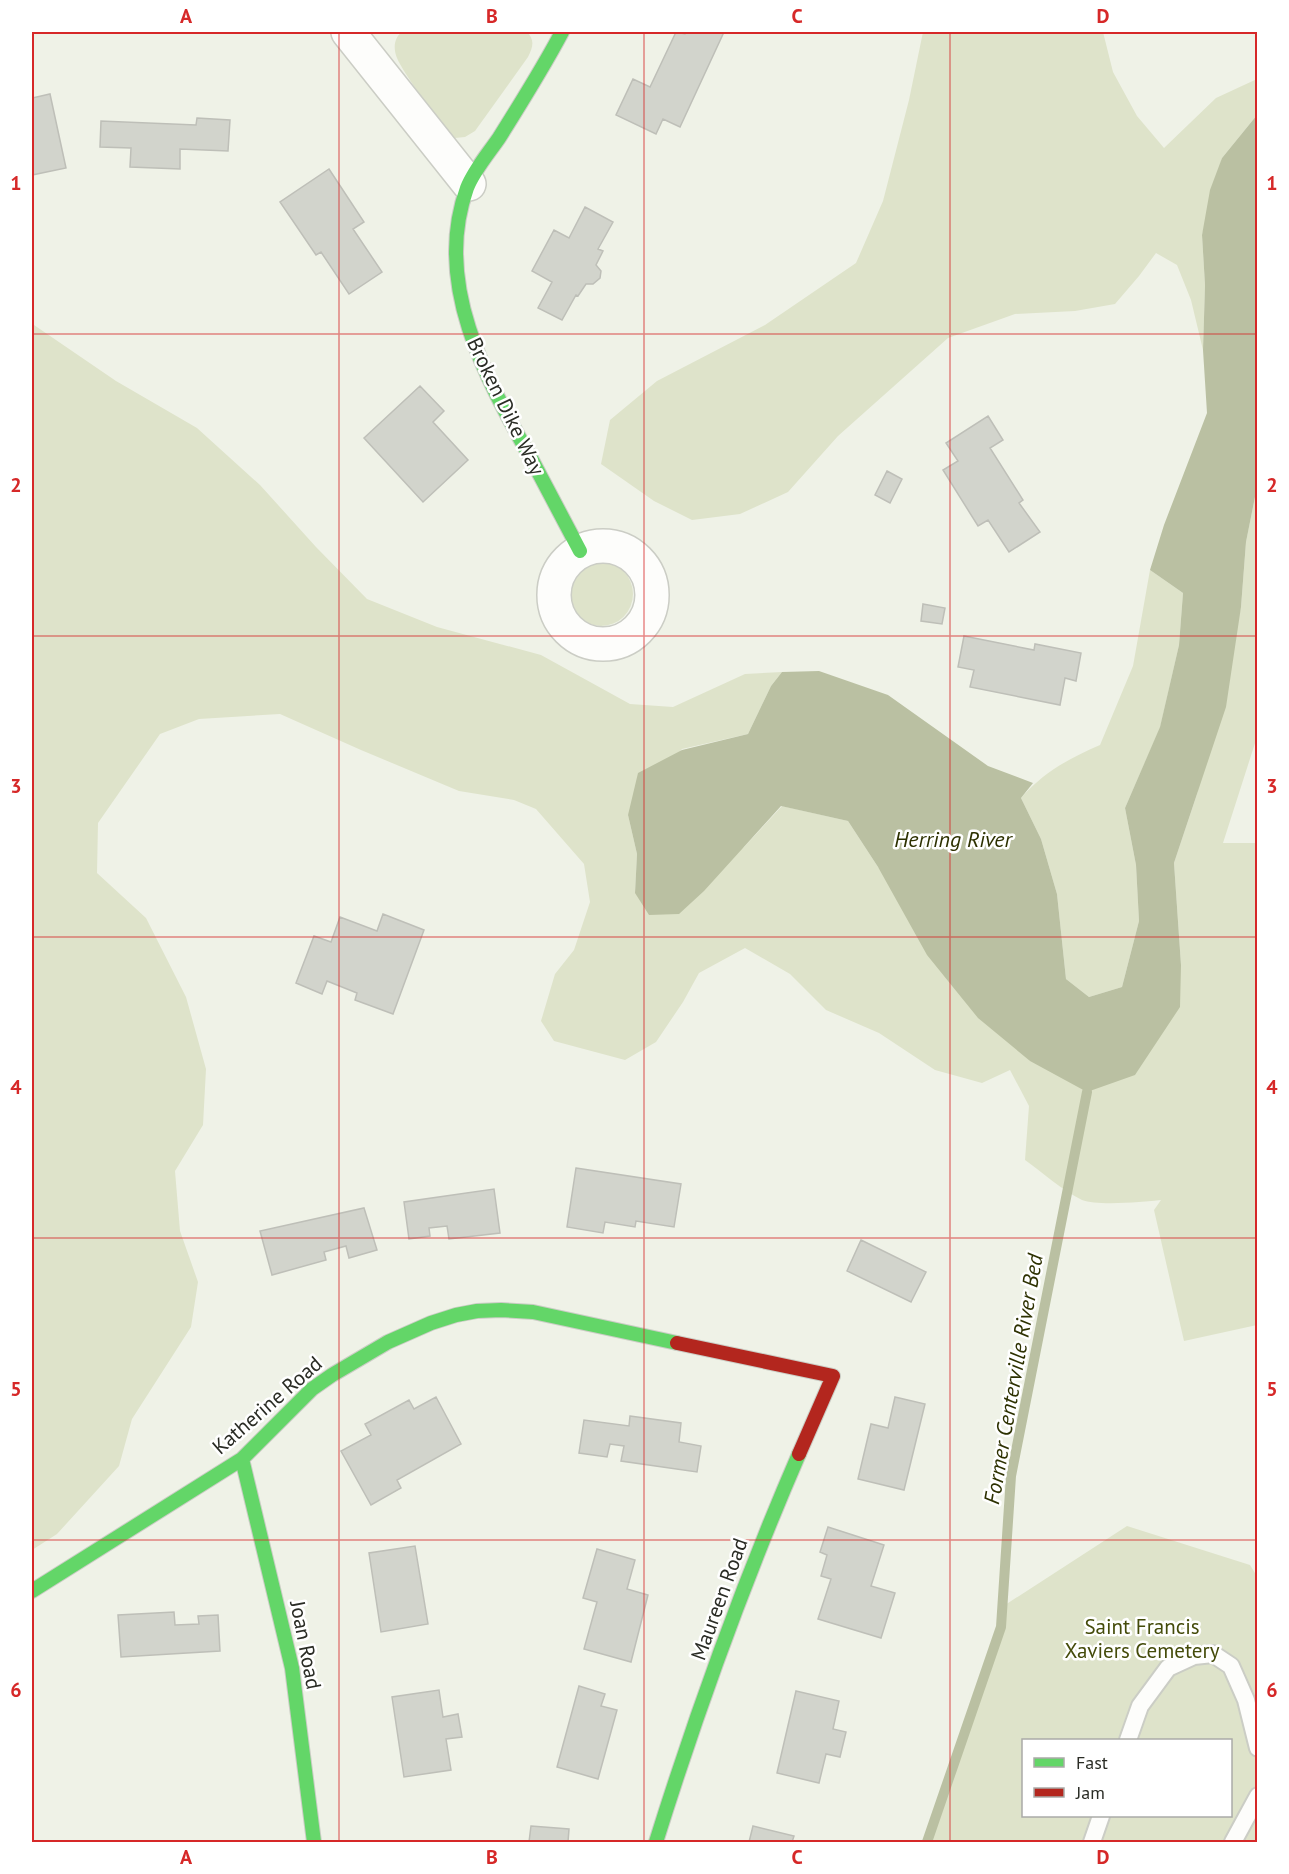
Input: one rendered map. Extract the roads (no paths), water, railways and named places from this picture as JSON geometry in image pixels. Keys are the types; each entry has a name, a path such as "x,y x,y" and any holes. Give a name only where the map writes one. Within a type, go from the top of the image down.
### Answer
{"street":[{"path":"348,32 469,184"},
{"name":"Broken Dike Way","path":"561,32 517,110 469,184 459,210 456,248 460,290 474,345 500,404 580,551"},
{"name":"Katherine Road","path":"32,1591 242,1459 294,1404 332,1375 388,1342 431,1323 477,1311 533,1312 833,1376"},
{"name":"Maureen Road","path":"656,1842 686,1748 768,1526 833,1376"},
{"name":"Joan Road","path":"242,1459 292,1668 314,1842"}],"lane":[{"path":"1128,1739 1140,1706 1168,1668 1194,1656 1213,1654 1231,1666 1246,1700 1257,1748"},
{"path":"1233,1842 1257,1796"},
{"path":"1092,1842 1100,1817"}],"water":[{"name":"Herring River","path":"1257,115 1257,487 1246,542 1241,607 1226,707 1174,863 1181,965 1180,1007 1135,1075 1087,1092 1030,1061 978,1018 927,955 878,867 848,821 781,806 704,891 679,914 649,915 635,893 637,854 628,815 638,773 682,750 748,734 771,686 782,672 819,671 888,695 988,766 1033,783 1021,798 1041,839 1057,894 1066,979 1089,997 1122,987 1139,921 1136,865 1125,808 1160,727 1179,645 1183,593 1150,570 1164,525 1207,413 1203,350 1205,285 1202,235 1210,190 1222,158"}],"waterway":[{"name":"Former Centerville River Bed","path":"927,1842 1001,1627 1011,1476 1087,1092"}],"park label":[{"name":"Saint Francis Xaviers Cemetery","path":"1142,1638"}]}
